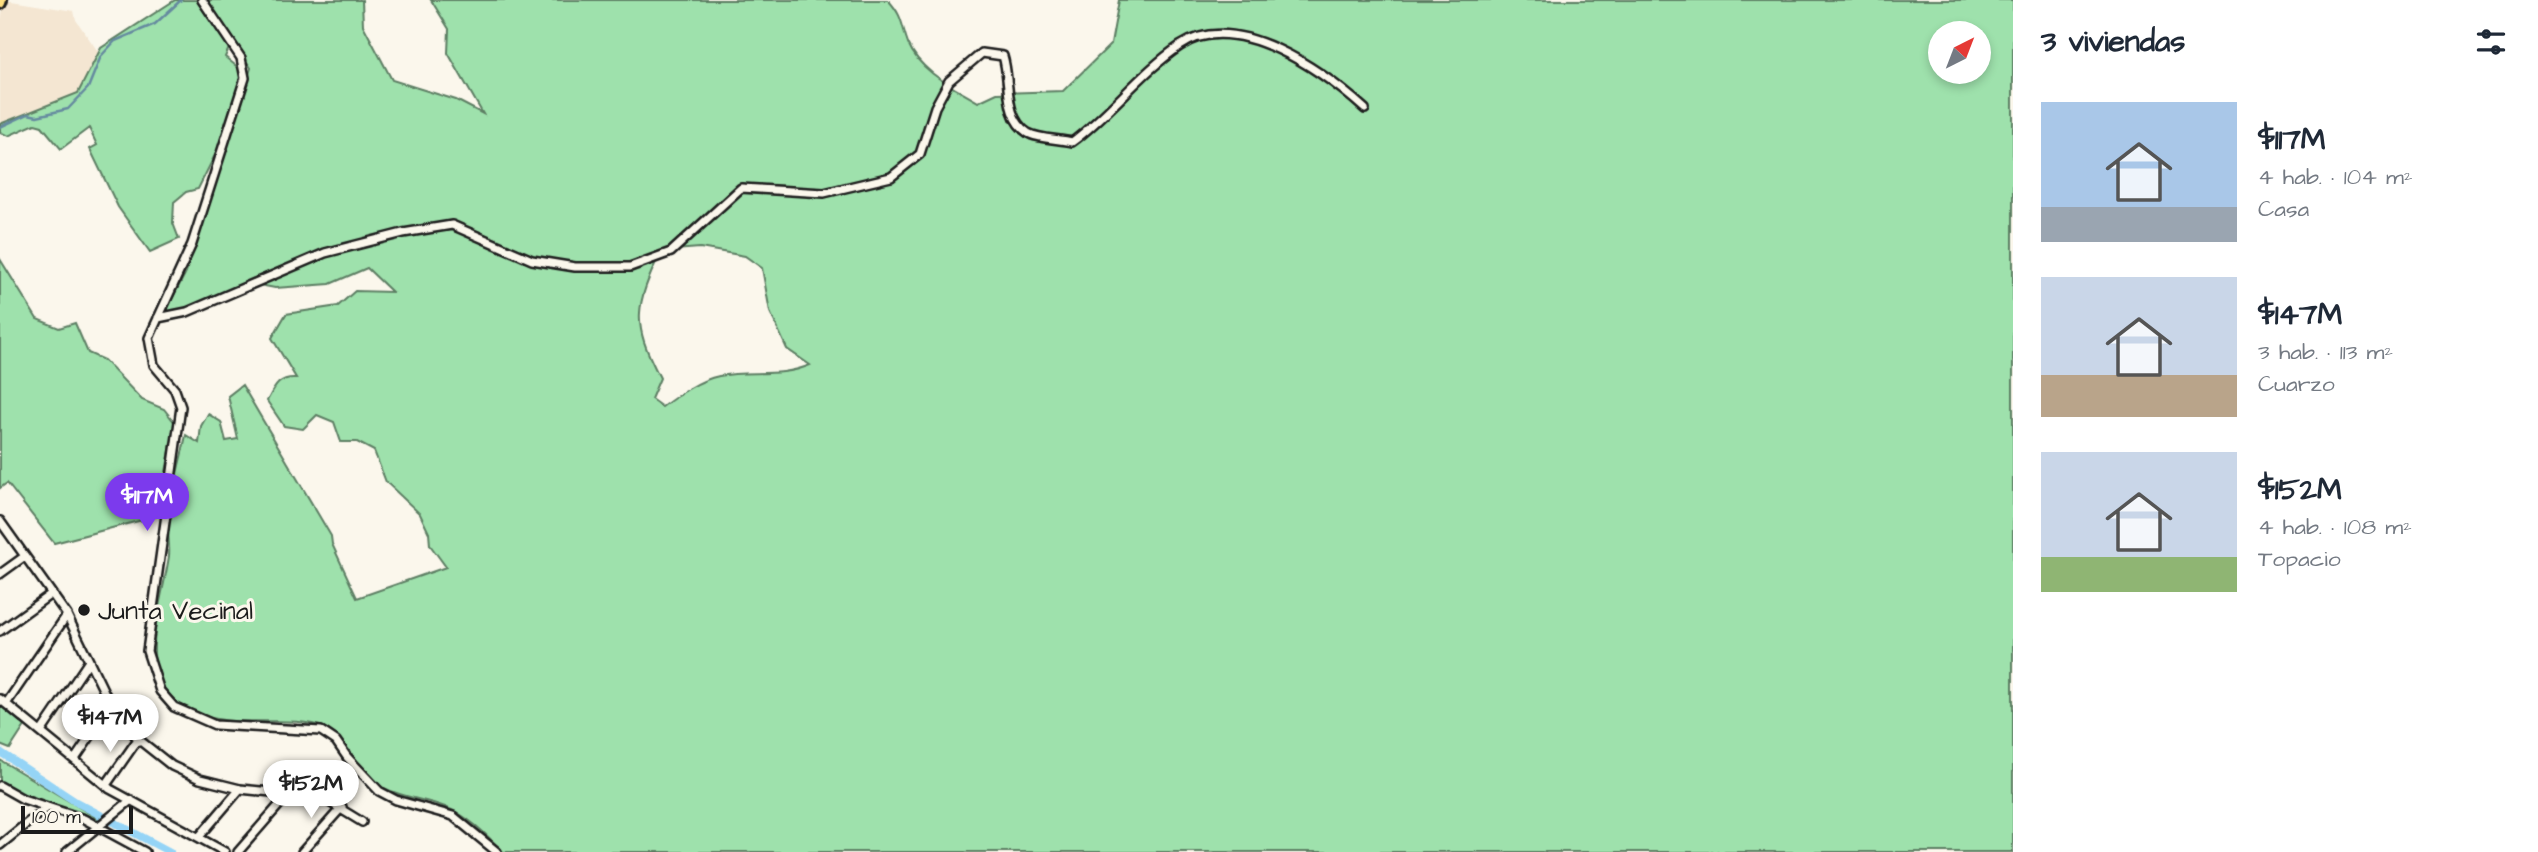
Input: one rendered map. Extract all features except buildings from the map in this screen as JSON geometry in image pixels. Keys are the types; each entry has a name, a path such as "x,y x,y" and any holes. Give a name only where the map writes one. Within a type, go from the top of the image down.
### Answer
{"street":[{"path":"202,0 241,58 245,78 192,244 151,330 150,355 154,365 175,390 181,407 147,651 160,691 174,707 215,725 321,731 336,741 346,757 379,791 404,803 453,816 497,852"},
{"path":"158,318 187,312 325,253 403,233 452,225 532,260 575,267 630,267 671,252 741,188 824,193 891,177 920,154 935,107 949,81 982,53 1003,56 1008,72 1012,114 1029,134 1072,142 1099,122 1124,94 1182,45 1211,32 1254,40 1284,52 1324,76 1366,109"},
{"path":"0,521 67,615 111,706 138,739 172,766 200,779 240,789 288,796 321,797 342,807 362,822"},
{"path":"0,574 24,556"},
{"path":"0,631 51,594"},
{"path":"67,615 3,702 106,785 225,852"},
{"path":"41,732 89,661"},
{"path":"75,759 111,706"},
{"path":"106,785 138,739"},
{"path":"0,787 100,827 145,852"},
{"path":"199,837 240,789"},
{"path":"239,852 288,796"},
{"path":"67,852 131,800"},
{"path":"0,845 47,807"},
{"path":"302,852 342,807"}],"shaded area":[{"path":"5,0 74,11 76,20 99,53 78,93 0,124 0,24"}],"green space":[{"path":"175,0 196,0 229,48 225,57 240,69 241,78 221,143 198,189 186,192 174,202 173,223 179,239 150,252 118,207 90,149 97,145 89,128 61,149 42,126 35,124 8,136 0,132 0,124 78,93 101,48"},
{"path":"205,0 362,0 363,25 392,80 456,100 483,114 448,53 449,29 431,0 888,0 899,16 908,43 920,62 938,78 978,102 997,93 1063,91 1111,44 1119,0 2013,0 2013,852 503,852 461,815 437,804 399,794 375,782 341,740 325,728 298,722 234,721 204,716 179,704 164,688 156,669 156,625 169,556 169,517 186,435 199,443 201,426 208,414 221,422 226,441 238,439 228,396 242,385 331,536 332,544 357,598 446,567 430,545 429,533 420,514 386,482 374,451 357,442 341,442 334,422 317,415 303,429 284,426 267,401 278,384 285,379 296,378 272,338 286,314 338,306 355,291 392,292 367,268 330,284 275,288 249,283 187,310 165,313 186,272 251,68","holes":["700,248 745,256 762,268 770,312 787,349 810,365 776,373 731,374 711,378 662,407 651,399 660,378 644,342 640,314 646,287 661,251"]},
{"path":"0,259 37,319 59,328 75,323 88,353 104,360 142,400 164,409 175,423 158,516 54,543 7,483 0,488"},
{"path":"0,705 25,726 10,749 0,745"},
{"path":"0,760 102,821 21,793 0,781"}],"waterway":[{"path":"0,127 28,114 37,116 68,109 88,88 101,56 115,41 155,24 181,0"},
{"path":"0,752 76,802 170,852"}],"place":[{"name":"Junta Vecinal","path":"84,610"}]}
